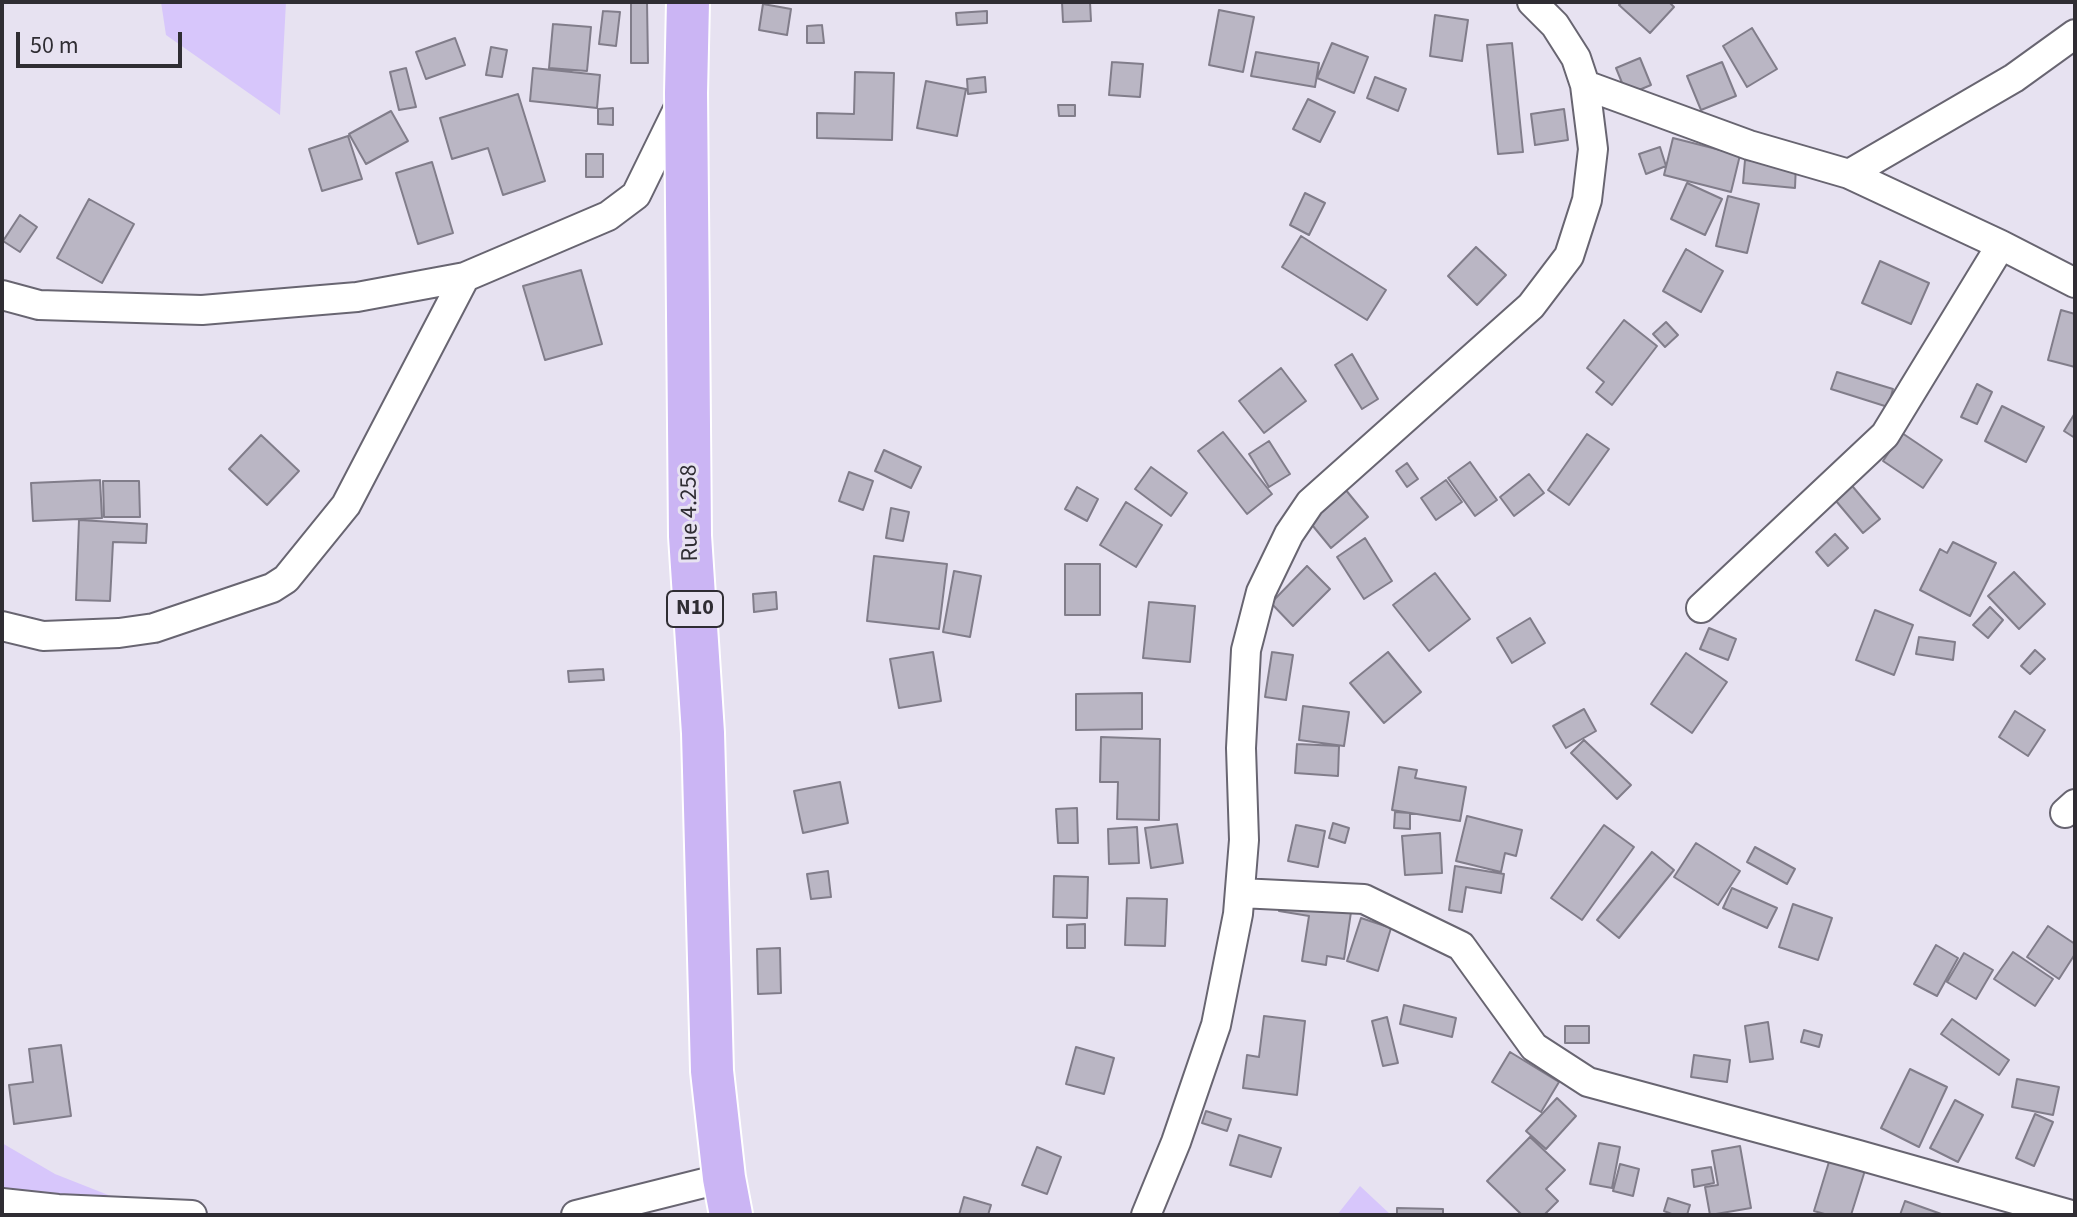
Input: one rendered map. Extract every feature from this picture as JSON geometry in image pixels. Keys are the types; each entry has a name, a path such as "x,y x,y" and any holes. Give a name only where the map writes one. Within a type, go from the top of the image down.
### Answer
{"highway":[{"name":"Rue 4.258","path":"688,2 690,536 703,733 712,1071 727,1197"}],"street":[{"path":"1146,1215 1176,1142 1216,1025 1238,914 1244,840 1241,748 1246,650 1261,592 1289,534 1310,503 1531,306 1569,256 1587,200 1593,149 1585,85 1576,58 1555,25 1532,2"},
{"path":"1849,174 2014,78 2075,34"},
{"path":"1585,85 1749,145 1849,174 2075,283"},
{"path":"2,295 39,305 202,310 357,297 465,277 608,216 636,195 686,93"},
{"path":"1701,608 1885,435 2001,245"},
{"path":"2,626 43,636 119,633 154,628 272,588 286,579 346,505 465,277"},
{"path":"1240,893 1364,899 1461,946 1534,1047 1588,1082 2071,1215"},
{"path":"576,1215 727,1197"},
{"path":"2,1203 58,1209 192,1215"}],"shaded area":[{"path":"161,2 286,2 280,115 166,35"},
{"path":"2,1143 55,1174 159,1215 2,1215"},
{"path":"1360,1186 1391,1215 1337,1215"}],"building":[{"path":"631,2 647,2 648,63 631,63"},
{"path":"1062,2 1090,2 1091,21 1063,22"},
{"path":"1622,2 1669,2 1674,7 1650,33 1619,5"},
{"path":"763,4 791,9 787,35 759,30"},
{"path":"1219,10 1254,17 1243,72 1209,65"},
{"path":"603,11 620,12 616,46 599,44"},
{"path":"987,11 987,23 957,25 956,13"},
{"path":"1435,15 1468,20 1462,61 1430,56"},
{"path":"553,24 591,27 587,71 549,68"},
{"path":"822,25 824,43 807,43 807,26"},
{"path":"1752,28 1777,69 1747,87 1723,46"},
{"path":"455,38 465,65 426,79 416,52"},
{"path":"1332,43 1368,57 1354,93 1317,78"},
{"path":"1512,43 1523,152 1498,154 1487,45"},
{"path":"491,47 507,50 502,77 486,75"},
{"path":"1256,52 1319,63 1315,87 1251,76"},
{"path":"1640,58 1651,85 1627,95 1616,68"},
{"path":"1112,62 1143,64 1140,97 1109,95"},
{"path":"1722,62 1736,96 1701,110 1687,76"},
{"path":"406,68 416,107 399,110 390,72"},
{"path":"533,68 600,75 597,108 530,101"},
{"path":"855,72 894,73 892,140 817,138 817,113 854,114"},
{"path":"985,77 986,92 968,94 967,79"},
{"path":"1375,77 1406,89 1398,111 1367,98"},
{"path":"926,81 966,89 957,136 917,128"},
{"path":"518,94 545,181 503,195 488,148 452,159 440,118"},
{"path":"1308,99 1335,112 1320,142 1293,129"},
{"path":"1058,105 1075,105 1075,116 1059,116"},
{"path":"613,108 613,125 598,124 598,109"},
{"path":"1564,109 1568,140 1535,145 1531,114"},
{"path":"391,111 408,141 366,164 349,134"},
{"path":"348,136 362,179 322,191 309,149"},
{"path":"1673,138 1740,155 1731,192 1664,175"},
{"path":"1660,147 1666,166 1646,174 1639,154"},
{"path":"586,154 603,154 603,177 586,177"},
{"path":"1745,160 1796,164 1795,188 1743,183"},
{"path":"432,162 453,233 418,244 396,173"},
{"path":"1687,183 1722,199 1705,235 1671,219"},
{"path":"1305,193 1325,203 1309,235 1290,225"},
{"path":"1728,196 1759,204 1747,253 1716,246"},
{"path":"89,199 134,224 102,283 57,258"},
{"path":"20,215 37,227 20,252 3,241"},
{"path":"1301,236 1386,290 1367,320 1282,267"},
{"path":"1476,247 1506,275 1477,305 1448,276"},
{"path":"1686,249 1723,271 1701,312 1663,291"},
{"path":"1880,261 1929,283 1911,324 1862,303"},
{"path":"581,270 602,344 545,360 523,286"},
{"path":"2061,310 2075,314 2075,367 2048,360"},
{"path":"1624,320 1657,346 1612,405 1596,392 1604,382 1587,368"},
{"path":"1666,322 1678,335 1665,347 1653,334"},
{"path":"1352,354 1378,399 1362,409 1335,365"},
{"path":"1281,368 1306,401 1264,433 1239,401"},
{"path":"1837,372 1893,389 1888,407 1831,389"},
{"path":"1977,384 1992,392 1977,424 1961,417"},
{"path":"2002,406 2044,427 2026,462 1985,441"},
{"path":"2075,413 2075,438 2064,431"},
{"path":"1223,432 1272,494 1247,514 1198,451"},
{"path":"1902,433 1942,460 1923,488 1883,461"},
{"path":"1587,434 1609,449 1569,505 1548,490"},
{"path":"261,435 299,471 267,505 229,469"},
{"path":"1269,441 1290,474 1269,487 1249,454"},
{"path":"884,450 921,467 911,488 875,471"},
{"path":"1470,462 1497,500 1475,516 1448,478"},
{"path":"1407,463 1418,479 1407,487 1396,471"},
{"path":"1151,467 1187,493 1171,516 1135,489"},
{"path":"849,472 873,481 863,510 839,501"},
{"path":"1529,474 1544,493 1514,516 1500,497"},
{"path":"100,480 102,518 33,521 31,483"},
{"path":"1446,480 1462,502 1436,520 1421,498"},
{"path":"103,481 139,481 140,517 104,517"},
{"path":"1848,481 1880,519 1863,533 1831,495"},
{"path":"1077,487 1098,499 1087,521 1065,509"},
{"path":"1345,489 1368,517 1331,548 1308,520"},
{"path":"1126,502 1162,525 1136,567 1100,545"},
{"path":"891,508 909,512 903,541 886,538"},
{"path":"79,520 147,524 146,543 113,542 110,601 76,600"},
{"path":"1835,534 1848,548 1828,566 1816,552"},
{"path":"1365,538 1392,581 1364,599 1337,557"},
{"path":"1953,542 1996,563 1970,616 1920,590 1940,549 1947,553"},
{"path":"874,556 947,564 939,629 867,621"},
{"path":"1065,564 1100,564 1100,615 1065,615"},
{"path":"1307,566 1330,589 1293,626 1271,603"},
{"path":"954,571 981,576 970,637 943,632"},
{"path":"2014,572 2045,604 2019,629 1988,596"},
{"path":"1435,573 1470,619 1429,651 1393,605"},
{"path":"776,592 777,609 754,612 753,594"},
{"path":"1149,602 1195,606 1190,662 1143,658"},
{"path":"1990,607 2003,620 1988,638 1973,625"},
{"path":"1875,610 1913,625 1894,675 1856,660"},
{"path":"1530,618 1545,643 1512,663 1497,638"},
{"path":"1709,628 1736,639 1728,660 1700,649"},
{"path":"1919,637 1955,642 1953,660 1916,654"},
{"path":"2035,650 2045,659 2030,674 2021,666"},
{"path":"933,652 941,701 899,708 890,659"},
{"path":"1272,652 1293,655 1286,700 1265,697"},
{"path":"1388,652 1421,692 1384,723 1350,683"},
{"path":"1686,653 1727,682 1692,733 1651,704"},
{"path":"603,669 604,680 569,682 568,671"},
{"path":"1142,693 1142,729 1076,730 1076,694"},
{"path":"1303,706 1349,712 1344,746 1299,740"},
{"path":"1584,709 1596,731 1566,748 1553,726"},
{"path":"2015,711 2045,730 2028,756 1999,737"},
{"path":"1101,737 1160,739 1159,820 1117,819 1118,782 1100,782"},
{"path":"1584,740 1631,785 1617,799 1571,753"},
{"path":"1297,744 1339,746 1338,776 1295,773"},
{"path":"1399,767 1417,770 1415,778 1466,787 1460,821 1392,810"},
{"path":"840,782 848,823 803,833 794,791"},
{"path":"1077,808 1078,843 1058,843 1056,809"},
{"path":"1395,812 1410,813 1410,829 1394,828"},
{"path":"1467,816 1522,830 1516,856 1505,853 1501,872 1456,861"},
{"path":"1333,823 1349,828 1345,843 1329,838"},
{"path":"1177,824 1183,863 1151,868 1145,828"},
{"path":"1296,825 1325,831 1318,867 1288,861"},
{"path":"1604,825 1634,847 1582,920 1551,898"},
{"path":"1137,827 1139,863 1109,864 1108,829"},
{"path":"1440,833 1442,873 1405,875 1402,836"},
{"path":"1696,843 1740,871 1718,905 1674,877"},
{"path":"1755,847 1795,869 1787,884 1747,862"},
{"path":"1652,852 1674,870 1619,938 1597,920"},
{"path":"1455,866 1504,874 1501,893 1466,887 1462,912 1449,910"},
{"path":"828,871 831,897 811,899 807,874"},
{"path":"1054,876 1088,877 1087,918 1053,917"},
{"path":"1732,888 1777,908 1767,928 1723,908"},
{"path":"1127,898 1167,899 1165,946 1125,945"},
{"path":"1280,901 1351,912 1344,959 1327,956 1326,965 1302,961 1309,916 1279,911"},
{"path":"1793,904 1832,918 1818,960 1779,947"},
{"path":"1361,918 1391,928 1378,971 1347,961"},
{"path":"1085,924 1085,948 1067,948 1067,925"},
{"path":"2048,926 2075,944 2075,954 2059,979 2027,957"},
{"path":"1936,945 1958,958 1937,996 1914,984"},
{"path":"780,948 781,993 758,994 757,949"},
{"path":"2013,952 2053,979 2035,1006 1994,979"},
{"path":"1964,953 1993,970 1976,999 1947,982"},
{"path":"1404,1005 1456,1018 1452,1037 1400,1024"},
{"path":"1264,1016 1305,1021 1297,1095 1243,1088 1247,1055 1259,1057"},
{"path":"1387,1017 1398,1063 1383,1066 1372,1021"},
{"path":"1952,1019 2009,1060 1999,1075 1941,1034"},
{"path":"1768,1022 1773,1059 1750,1062 1745,1026"},
{"path":"1565,1026 1589,1026 1589,1043 1565,1043"},
{"path":"1804,1030 1822,1035 1819,1047 1801,1042"},
{"path":"61,1045 71,1116 14,1124 9,1085 33,1082 29,1049"},
{"path":"1076,1047 1114,1058 1104,1094 1066,1084"},
{"path":"1510,1052 1559,1082 1541,1112 1492,1082"},
{"path":"1694,1055 1730,1060 1727,1082 1691,1077"},
{"path":"1910,1069 1947,1087 1919,1147 1881,1128"},
{"path":"2017,1079 2059,1087 2053,1115 2012,1107"},
{"path":"1557,1098 1576,1116 1546,1149 1526,1131"},
{"path":"1955,1100 1983,1115 1958,1162 1930,1148"},
{"path":"1206,1111 1231,1119 1227,1131 1202,1123"},
{"path":"2035,1114 2053,1122 2034,1166 2016,1158"},
{"path":"1239,1135 1281,1148 1271,1177 1230,1165"},
{"path":"1530,1137 1565,1170 1546,1189 1558,1201 1544,1215 1522,1215 1487,1181"},
{"path":"1599,1143 1620,1147 1612,1188 1590,1184"},
{"path":"1740,1146 1751,1208 1710,1215 1705,1187 1718,1185 1712,1151"},
{"path":"1037,1147 1061,1157 1047,1194 1022,1185"},
{"path":"1832,1152 1867,1164 1851,1215 1828,1215 1814,1211"},
{"path":"1620,1164 1639,1169 1633,1196 1613,1191"},
{"path":"1711,1167 1714,1183 1694,1187 1692,1170"},
{"path":"964,1197 991,1205 988,1215 959,1215"},
{"path":"1668,1198 1690,1205 1687,1215 1664,1211"},
{"path":"1905,1201 1944,1215 1900,1215"},
{"path":"1397,1208 1443,1209 1443,1215 1397,1215"}]}
